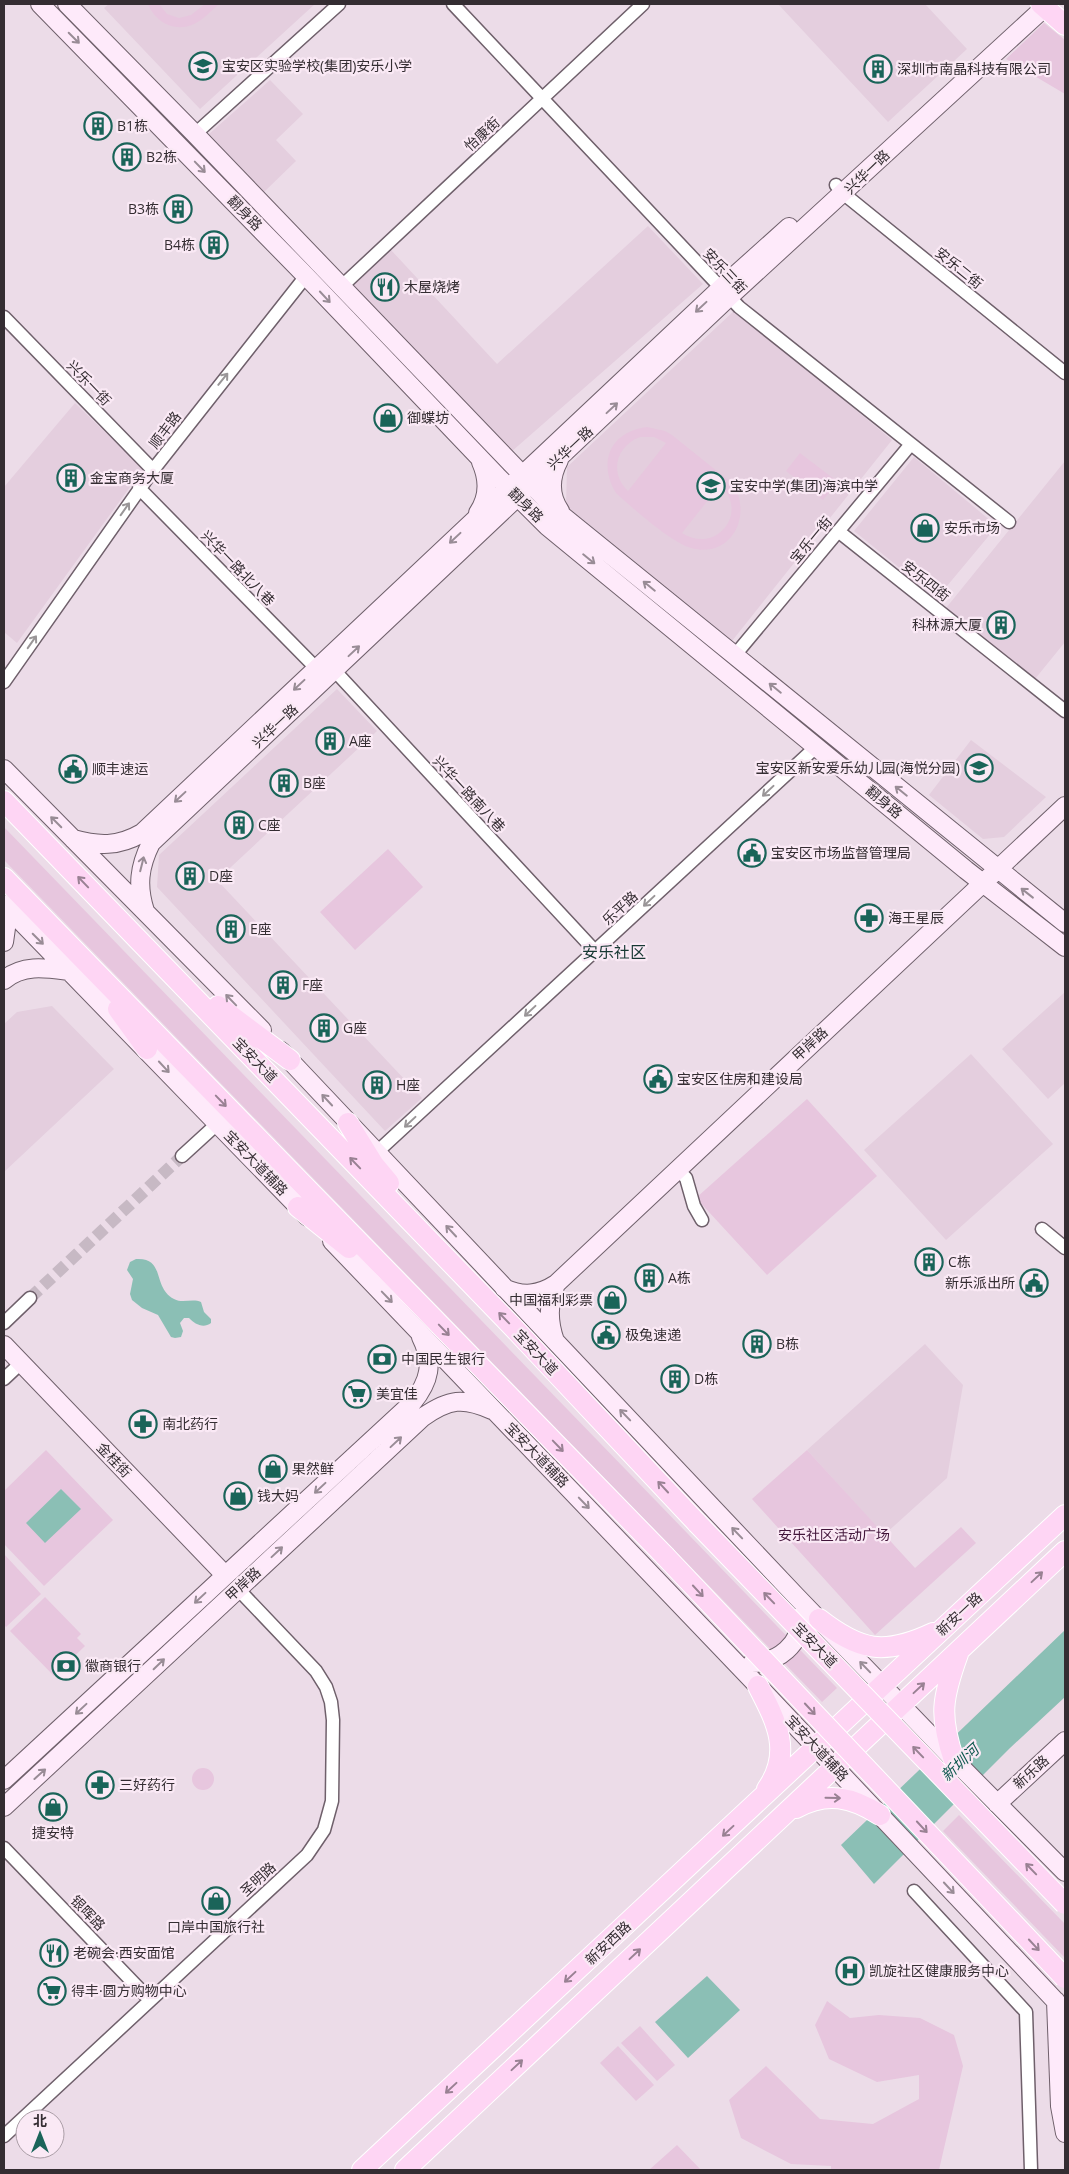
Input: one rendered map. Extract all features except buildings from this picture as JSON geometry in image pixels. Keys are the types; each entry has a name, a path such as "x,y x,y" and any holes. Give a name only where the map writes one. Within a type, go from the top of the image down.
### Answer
{"main road":[{"name":"翻身路","path":"40,4 306,276 513,492 735,655 1065,924"},
{"name":"翻身路","path":"68,4 196,134 526,480 564,528 817,746 1065,948"},
{"path":"1040,5 1065,25"},
{"name":"兴华一路","path":"73,838 101,845 115,844 142,833 325,669 526,480 561,438 840,190 1040,5"},
{"name":"兴华一路","path":"526,480 560,457 725,293"},
{"path":"487,439 503,450 520,455 546,450 561,438"},
{"path":"475,454 485,472 487,489 475,528"},
{"path":"560,457 552,479 552,488 564,528"},
{"path":"475,528 505,517 523,516 564,528"},
{"name":"兴华一路","path":"146,912 140,891 140,870 151,843 325,669"},
{"path":"4,769 290,1060 795,1595 901,1705 940,1736 954,1760 1065,1872"},
{"name":"宝安大道","path":"4,801 1065,1904"},
{"name":"甲岸路","path":"556,1284 1065,806"},
{"path":"4,878 147,1049"},
{"path":"4,904 75,963 422,1307 665,1556 1065,1978"},
{"path":"4,913 6,928 4,942"},
{"path":"129,930 233,1019 290,1060"},
{"path":"4,980 18,971 75,963"},
{"name":"宝安大道辅路","path":"147,1049 734,1660 1061,2006"},
{"path":"348,1123 374,1165 458,1271"},
{"path":"298,1207 422,1307"},
{"path":"504,1288 523,1294 546,1291 556,1284"},
{"path":"555,1342 550,1328 549,1309 556,1284"},
{"name":"甲岸路","path":"4,1780 412,1403 422,1391 428,1378 429,1367 427,1348 418,1330"},
{"name":"金桂街","path":"4,1345 225,1576"},
{"name":"甲岸路","path":"4,1807 423,1417 449,1402 462,1401 475,1403 497,1412"},
{"name":"新安一路","path":"852,1714 1065,1515"},
{"path":"285,1520 293,1516 298,1518 302,1526 298,1532"},
{"name":"新安一路","path":"870,1733 1065,1551"},
{"path":"734,1660 754,1663 767,1661 787,1650 799,1632 801,1619 795,1595"},
{"path":"818,1619 857,1644 878,1647 906,1644 946,1626"},
{"path":"940,1736 944,1722 944,1696 959,1650"},
{"path":"754,1807 770,1784 778,1765 781,1746 778,1726 758,1686"},
{"name":"新安西路","path":"362,2170 852,1714"},
{"name":"新安西路","path":"405,2170 870,1733"},
{"name":"新乐路","path":"996,1804 1065,1741"},
{"path":"774,1823 804,1804 826,1798 854,1801 874,1808"},
{"path":"1061,2006 1060,2106 1065,2133"}],"street":[{"path":"196,134 339,4"},
{"name":"安乐三街","path":"453,4 738,307 1009,522"},
{"name":"怡康街","path":"341,287 643,4"},
{"name":"安乐二街","path":"840,190 1065,373"},
{"name":"顺丰路","path":"4,682 139,488 306,276"},
{"name":"兴乐一街","path":"4,317 153,470"},
{"name":"宝乐一街","path":"735,655 911,444"},
{"name":"兴华一路北八巷","path":"139,488 325,669"},
{"name":"安乐四街","path":"838,531 1065,711"},
{"name":"兴华一路南八巷","path":"325,669 595,950"},
{"name":"乐平路","path":"376,1152 817,746"},
{"path":"182,1156 217,1124"},
{"path":"677,1169 686,1178 694,1206 702,1220"},
{"path":"1042,1229 1065,1248"},
{"path":"4,1323 30,1298"},
{"path":"4,1379 21,1363"},
{"name":"圣明路","path":"4,2136 307,1854 320,1838 331,1812 333,1792 333,1720 331,1702 326,1687 311,1664 238,1589"},
{"name":"银晖路","path":"4,1848 150,2000"},
{"path":"914,1891 1026,2012 1031,2170"}],"shaded area":[{"name":"宝安区实验学校(集团)安乐小学","path":"109,4 315,4 200,109 104,8"},
{"path":"778,4 925,4 967,49 888,122"},
{"path":"270,80 303,114 276,140 296,161 264,192 209,134"},
{"path":"648,226 703,284 511,452 353,285 391,250 497,364"},
{"name":"宝安中学(集团)海滨中学","path":"735,310 892,440 732,641 566,506 567,467"},
{"path":"75,403 143,469 17,643 4,632 4,487"},
{"name":"安乐市场","path":"914,457 997,526 937,598 854,531"},
{"path":"1065,461 1065,642 1035,679 946,608"},
{"path":"337,689 377,731 217,880 422,1098 385,1131 157,887 159,855"},
{"name":"宝安区新安爱乐幼儿园(海悦分园)","path":"971,740 1046,797 1004,837 983,839 929,795"},
{"path":"1065,992 1065,1083 1048,1099 1002,1049"},
{"path":"52,1006 114,1069 4,1172 4,1024 17,1012"},
{"path":"971,1054 1053,1144 946,1240 864,1150"},
{"path":"925,1344 963,1385 947,1478 884,1535 807,1450"}],"green space":[{"path":"148,4 159,4 167,14 179,18 191,15 205,4 219,4 204,18 187,26 180,27 161,21 155,16"},
{"path":"1044,23 1065,40 1065,94 1006,59"},
{"path":"647,427 665,431 733,484 739,496 739,521 727,541 717,547 705,550 683,545 652,524 616,493 610,481 608,470 611,450 616,441 635,430","holes":["640,437 654,437 666,443 628,491 618,476 618,461 625,447","720,485 728,496 731,507 730,518 725,527 717,535 706,539 695,538 682,533"]},
{"path":"800,453 838,482 823,500 786,471"},
{"path":"4,827 837,1688 822,1702 4,860"},
{"path":"388,849 423,887 355,950 320,912"},
{"path":"807,1099 877,1176 767,1275 696,1198"},
{"path":"46,1450 113,1520 44,1586 4,1544 4,1491"},
{"name":"安乐社区活动广场","path":"807,1450 915,1568 961,1527 976,1543 875,1635 752,1499"},
{"path":"4,1554 41,1594 6,1627 4,1625"},
{"path":"45,1597 81,1634 77,1638 85,1646 54,1676 10,1631"},
{"path":"203,1768 211,1771 214,1779 211,1787 203,1790 195,1787 192,1779 195,1771"},
{"path":"959,1815 1065,1924 1065,1958 943,1831"},
{"path":"827,2001 850,2018 879,2015 920,2018 954,2035 963,2066 939,2170 831,2170 831,2166 791,2164 741,2138 729,2100 766,2066 820,2119 873,2124 919,2099 919,2075 877,2082 829,2059 815,2025"},
{"path":"640,2026 675,2065 657,2081 621,2043"},
{"path":"618,2046 654,2085 636,2101 600,2063"},
{"path":"677,2145 701,2170 649,2170"}],"water":[{"path":"136,1259 152,1263 163,1288 174,1299 201,1302 204,1312 211,1319 211,1323 202,1326 189,1318 184,1318 180,1323 183,1331 181,1337 171,1337 158,1315 142,1308 132,1300 130,1294 133,1279 127,1270 130,1262"},
{"path":"61,1489 81,1509 45,1543 26,1523"},
{"name":"新圳河","path":"1065,1630 1065,1697 1010,1748 874,1884 841,1845"},
{"path":"707,1976 740,2010 688,2058 655,2022"}],"tunnel":[{"path":"30,1298 182,1156"}],"place":[{"name":"宝安区实验学校(集团)安乐小学","path":"203,66"},
{"name":"深圳市南晶科技有限公司","path":"878,69"},
{"name":"B1栋","path":"98,126"},
{"name":"B2栋","path":"127,157"},
{"name":"B3栋","path":"178,209"},
{"name":"B4栋","path":"214,245"},
{"name":"木屋烧烤","path":"385,287"},
{"name":"御蝶坊","path":"388,418"},
{"name":"金宝商务大厦","path":"71,478"},
{"name":"宝安中学(集团)海滨中学","path":"711,486"},
{"name":"安乐市场","path":"925,528"},
{"name":"科林源大厦","path":"1001,625"},
{"name":"A座","path":"330,741"},
{"name":"宝安区新安爱乐幼儿园(海悦分园)","path":"979,768"},
{"name":"顺丰速运","path":"73,769"},
{"name":"B座","path":"284,783"},
{"name":"C座","path":"239,825"},
{"name":"宝安区市场监督管理局","path":"752,853"},
{"name":"D座","path":"190,876"},
{"name":"海王星辰","path":"869,918"},
{"name":"E座","path":"231,929"},
{"name":"F座","path":"283,985"},
{"name":"G座","path":"324,1028"},
{"name":"宝安区住房和建设局","path":"658,1079"},
{"name":"H座","path":"377,1085"},
{"name":"C栋","path":"929,1262"},
{"name":"A栋","path":"649,1278"},
{"name":"新乐派出所","path":"1034,1283"},
{"name":"中国福利彩票","path":"612,1300"},
{"name":"极兔速递","path":"606,1335"},
{"name":"B栋","path":"757,1344"},
{"name":"中国民生银行","path":"382,1359"},
{"name":"D栋","path":"675,1379"},
{"name":"美宜佳","path":"357,1394"},
{"name":"南北药行","path":"143,1424"},
{"name":"果然鲜","path":"273,1469"},
{"name":"钱大妈","path":"238,1496"},
{"name":"徽商银行","path":"66,1666"},
{"name":"三好药行","path":"100,1785"},
{"name":"捷安特","path":"53,1807"},
{"name":"口岸中国旅行社","path":"216,1901"},
{"name":"老碗会·西安面馆","path":"54,1953"},
{"name":"凯旋社区健康服务中心","path":"850,1971"},
{"name":"得丰·圆方购物中心","path":"52,1991"}],"district":[{"name":"安乐社区","path":"614,952"}]}
